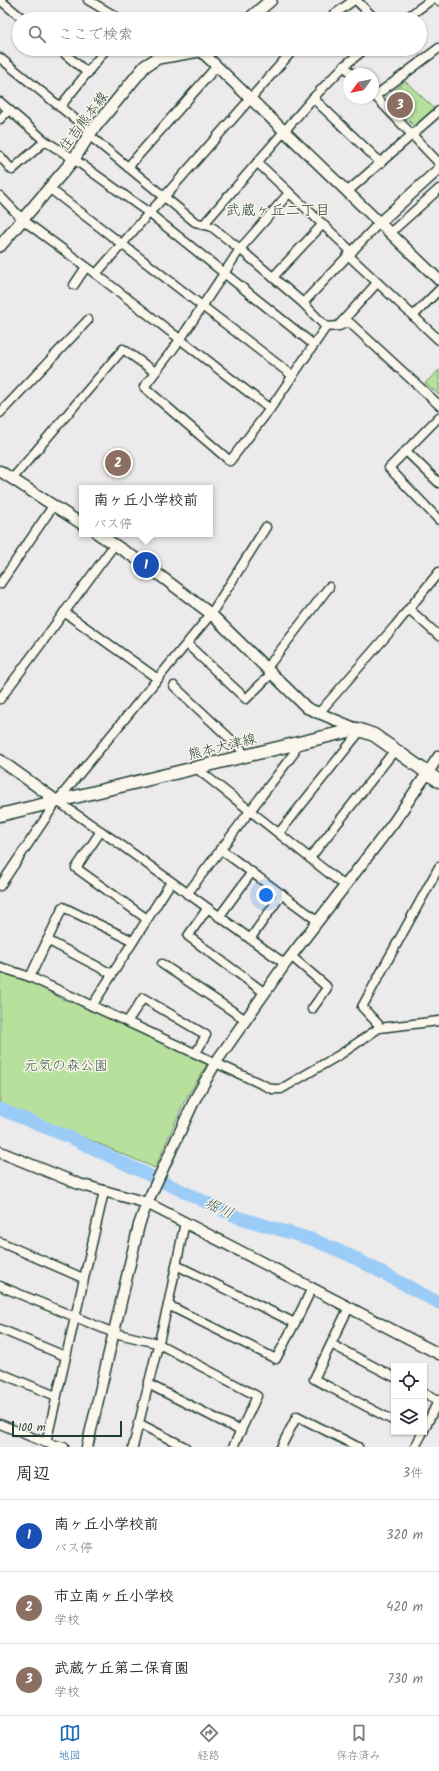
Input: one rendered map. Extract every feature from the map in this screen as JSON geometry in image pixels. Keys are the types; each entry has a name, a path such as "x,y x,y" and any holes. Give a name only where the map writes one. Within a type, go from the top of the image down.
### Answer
{"main road":[{"path":"257,12 271,0"},
{"name":"住吉熊本線","path":"0,246 74,159 91,134 145,66 163,56"},
{"path":"359,729 374,735 439,781"},
{"name":"熊本大津線","path":"0,815 359,729"}],"street":[{"path":"0,0 14,12"},
{"path":"88,0 108,12"},
{"path":"338,12 355,0 368,12"},
{"path":"415,12 431,0"},
{"path":"379,91 439,48"},
{"path":"67,56 88,73"},
{"path":"60,108 101,56"},
{"path":"210,56 217,66 439,280"},
{"path":"96,274 288,56"},
{"path":"203,225 313,98 344,66 356,56"},
{"path":"0,58 195,222 212,227 240,249 303,303 326,327"},
{"path":"128,167 217,66"},
{"path":"313,98 381,163"},
{"path":"379,100 439,163"},
{"path":"0,102 45,141 74,159 149,213 225,272 314,345"},
{"path":"0,119 9,110"},
{"path":"347,192 439,111"},
{"path":"0,156 12,170 45,141"},
{"path":"258,163 323,224 377,283 439,340"},
{"path":"303,303 380,223 439,169"},
{"path":"49,188 293,376"},
{"path":"390,233 439,189"},
{"path":"289,193 240,249 180,340 144,388 230,461 270,409 326,327"},
{"path":"0,196 22,220 96,274 270,409"},
{"path":"273,277 323,224"},
{"path":"74,285 86,267"},
{"path":"339,326 377,283"},
{"path":"413,316 439,290"},
{"path":"0,413 88,320"},
{"path":"326,327 339,326 349,322 439,405"},
{"path":"12,479 123,349 155,372"},
{"path":"439,417 389,468 439,520"},
{"path":"406,451 438,480"},
{"path":"0,471 79,522"},
{"path":"0,584 53,506"},
{"path":"0,886 58,801 211,614 266,527"},
{"path":"103,537 146,565 211,614 297,700 307,708 318,714 359,729 279,833"},
{"path":"0,699 114,544"},
{"path":"318,714 438,574"},
{"path":"187,644 246,699 269,671 329,587"},
{"path":"408,609 439,636"},
{"path":"64,612 158,679"},
{"path":"174,686 241,750 244,756"},
{"path":"187,894 294,753 296,744"},
{"path":"310,858 394,750"},
{"path":"87,1447 139,1226 162,1168 195,1099 216,1062 288,960 394,822 439,756"},
{"path":"0,760 250,939 288,960 326,986 327,988 312,1009"},
{"path":"196,768 345,886"},
{"path":"101,831 76,868 147,919"},
{"path":"220,849 318,920"},
{"path":"379,1028 378,1024 362,1007 439,867"},
{"path":"219,917 252,872"},
{"path":"92,1006 171,882"},
{"path":"250,939 282,894"},
{"path":"30,977 63,907 133,941"},
{"path":"207,908 188,936 265,993"},
{"path":"47,940 112,974"},
{"path":"162,964 246,1020"},
{"path":"0,968 30,977 272,1089 281,1089 341,1054 379,1028 439,1022"},
{"path":"127,1022 142,998 206,1035 196,1053"},
{"path":"0,1152 62,1178 104,1192 147,1203 439,1354"},
{"path":"46,1443 104,1192"},
{"path":"133,1447 157,1343 168,1305 185,1222"},
{"path":"0,1242 83,1278"},
{"path":"176,1265 294,1324"},
{"path":"0,1286 74,1318 114,1333 157,1343 257,1396 233,1447"},
{"path":"168,1305 276,1359 312,1288"},
{"path":"349,1307 314,1379 391,1419"},
{"path":"0,1329 65,1356"},
{"path":"331,1344 391,1375"},
{"path":"0,1373 56,1396"},
{"path":"148,1384 241,1432"},
{"path":"427,1394 439,1400 427,1421"},
{"path":"281,1447 297,1416 358,1447"},
{"path":"138,1423 185,1447"},
{"path":"0,1424 46,1443 64,1447"},
{"path":"416,1447 420,1435"}],"green space":[{"path":"405,81 435,109 416,128 386,98"},
{"path":"439,370 439,395 425,383"},
{"name":"元気の森公園","path":"0,970 33,982 62,999 91,1007 120,1024 139,1029 209,1061 185,1100 155,1168 88,1139 34,1119 0,1103"}],"waterway":[{"name":"堀川","path":"0,1109 69,1137 237,1217 314,1240 351,1256 439,1303"}],"place":[{"name":"武蔵ケ丘第二保育園","path":"400,105"},
{"name":"市立南ヶ丘小学校","path":"118,463"},
{"name":"南ヶ丘小学校前","path":"146,565"}],"district":[{"name":"武蔵ヶ丘二丁目","path":"278,210"}]}
